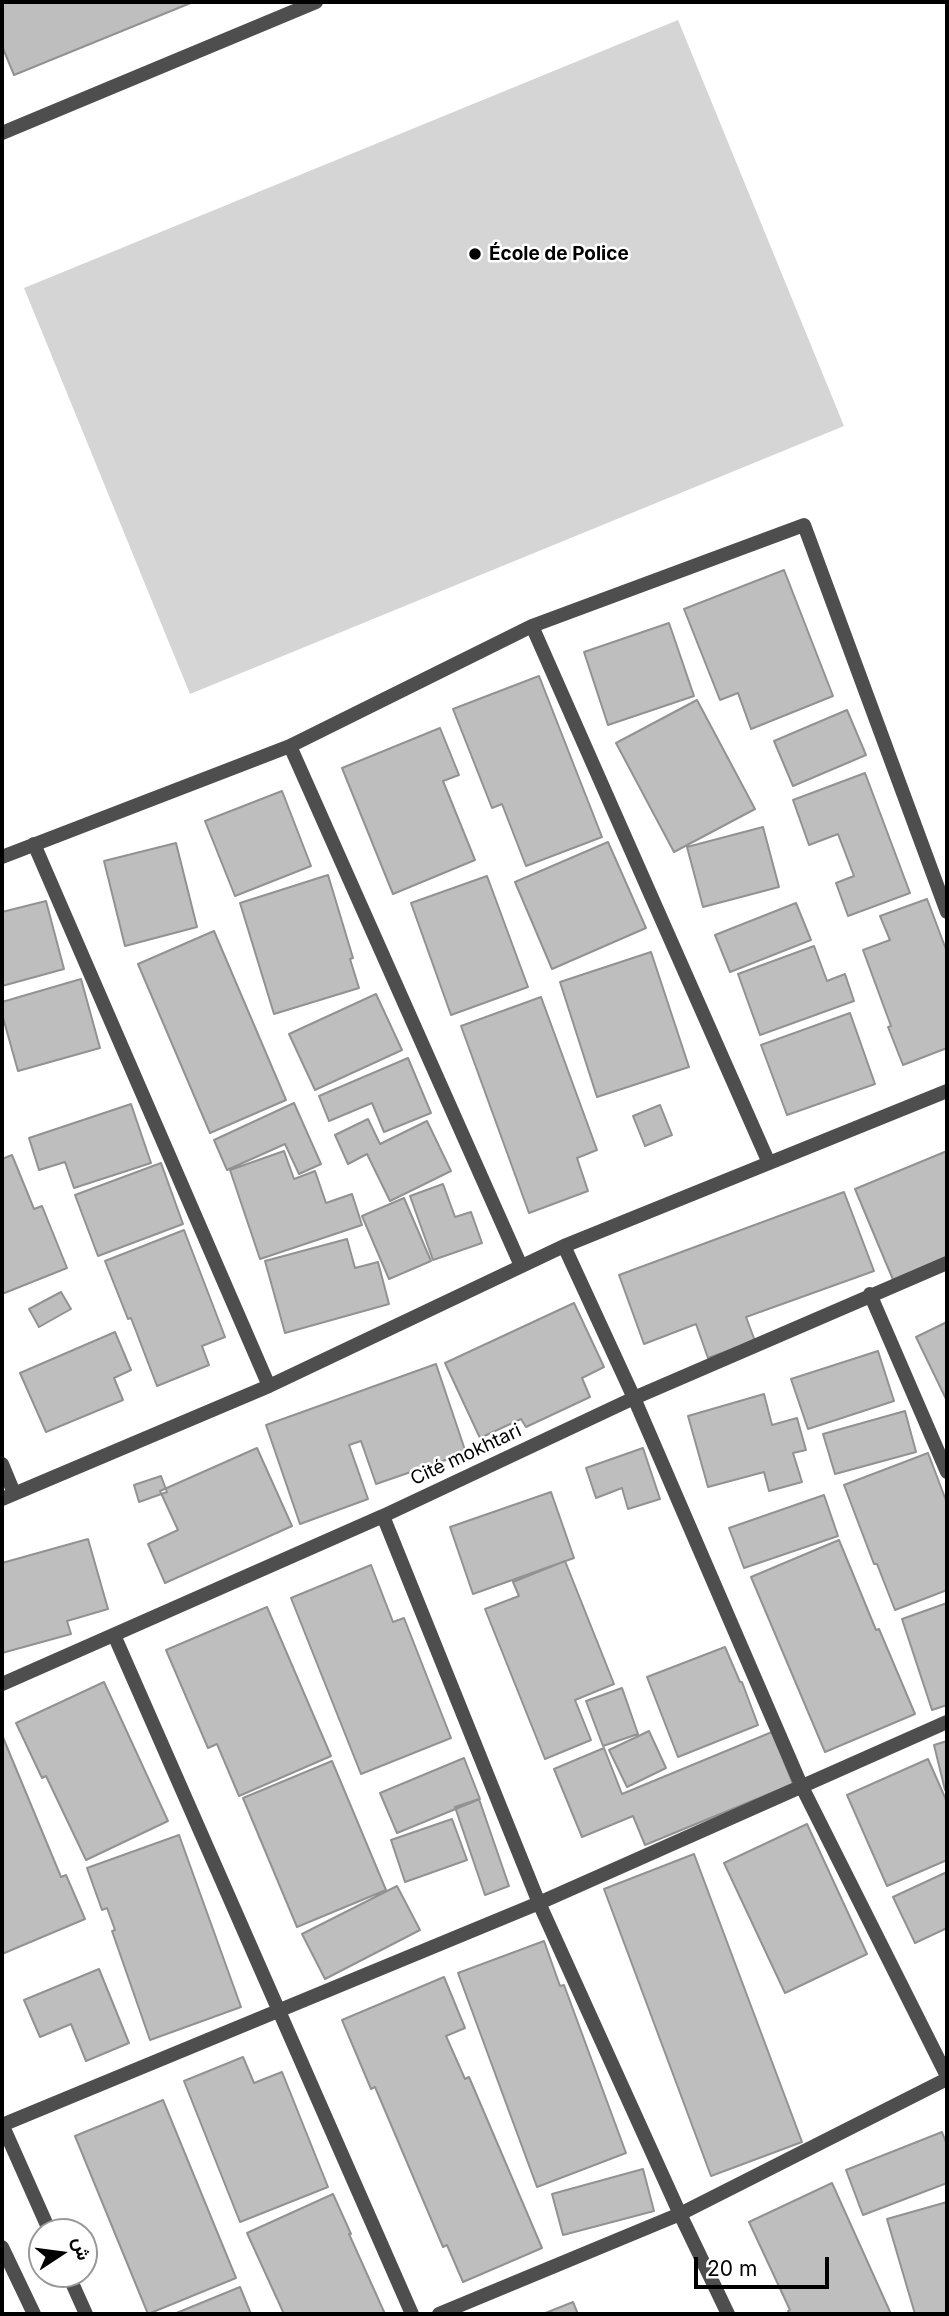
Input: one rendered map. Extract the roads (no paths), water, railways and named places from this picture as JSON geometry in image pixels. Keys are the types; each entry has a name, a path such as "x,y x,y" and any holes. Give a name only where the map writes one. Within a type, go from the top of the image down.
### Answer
{"street":[{"path":"2,132 316,2"},
{"path":"2,857 290,746 532,626 804,525 947,912"},
{"path":"532,626 769,1163"},
{"path":"290,746 521,1266"},
{"path":"34,844 269,1386"},
{"path":"2,1464 8,1496 269,1386 564,1247 947,1091"},
{"path":"439,2314 680,2214 947,2078 801,1785 634,1398 564,1247"},
{"name":"Cité mokhtari","path":"2,1684 383,1516 634,1398 947,1262"},
{"path":"870,1294 947,1472"},
{"path":"383,1516 539,1903 728,2314"},
{"path":"114,1635 412,2314"},
{"path":"44,2218 2,2125 539,1903 947,1721"},
{"path":"2,2247 34,2314"},
{"path":"74,2288 86,2314"}],"place":[{"name":"École de Police","path":"475,254"}]}
